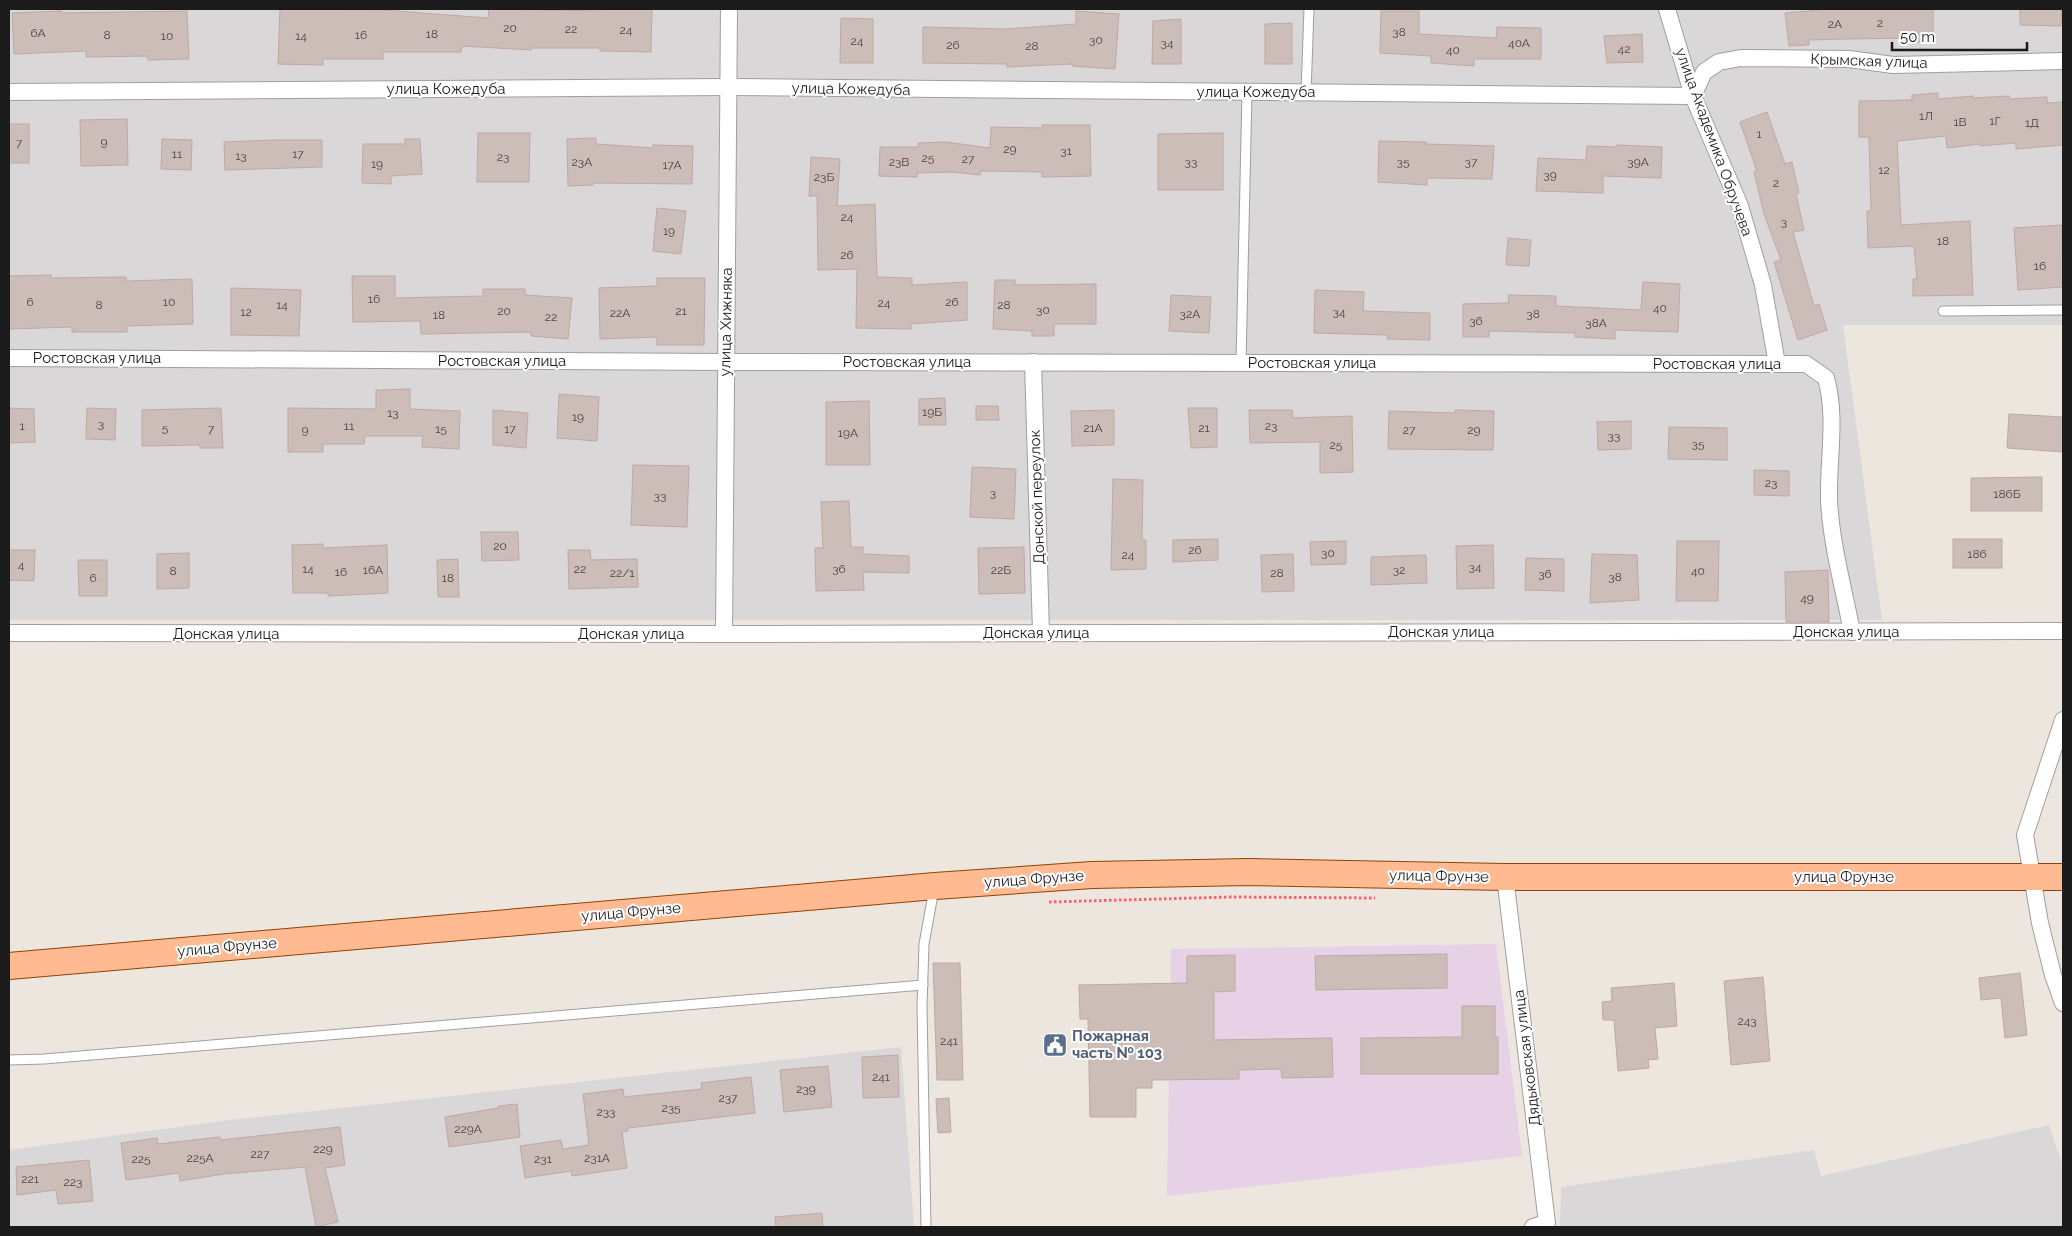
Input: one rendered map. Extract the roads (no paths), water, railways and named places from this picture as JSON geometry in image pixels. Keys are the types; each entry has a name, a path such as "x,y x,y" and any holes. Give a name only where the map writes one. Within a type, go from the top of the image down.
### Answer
{"main road":[{"name":"улица Фрунзе","path":"9,966 934,886 1092,876 1239,872 1505,877 2063,877"}],"street":[{"name":"улица Хижняка","path":"724,634 729,9"},
{"name":"улица Академика Обручева","path":"1667,9 1694,96 1740,206 1763,285 1777,364"},
{"name":"Крымская улица","path":"1694,96 1704,72 1719,62 1740,58 1849,58 1893,65 2063,61"},
{"name":"улица Кожедуба","path":"9,92 728,88 1694,96"},
{"name":"Ростовская улица","path":"9,358 726,362 1806,364 1826,378 1831,396 1829,500 1832,529 1852,632"},
{"name":"Донской переулок","path":"1033,362 1041,632"},
{"name":"Донская улица","path":"9,633 724,634 2063,631"},
{"path":"2063,720 2025,835 2040,923 2053,975 2063,1003"},
{"name":"Дядьковская улица","path":"1505,877 1545,1226"}],"lane":[{"path":"1306,93 1309,9"},
{"path":"1241,363 1247,92"},
{"path":"1943,311 2063,310"},
{"path":"926,1227 922,985 924,944 934,886"},
{"path":"9,1060 44,1059 922,985"}],"place":[{"name":"Пожарная часть № 103","path":"1055,1045"}]}
